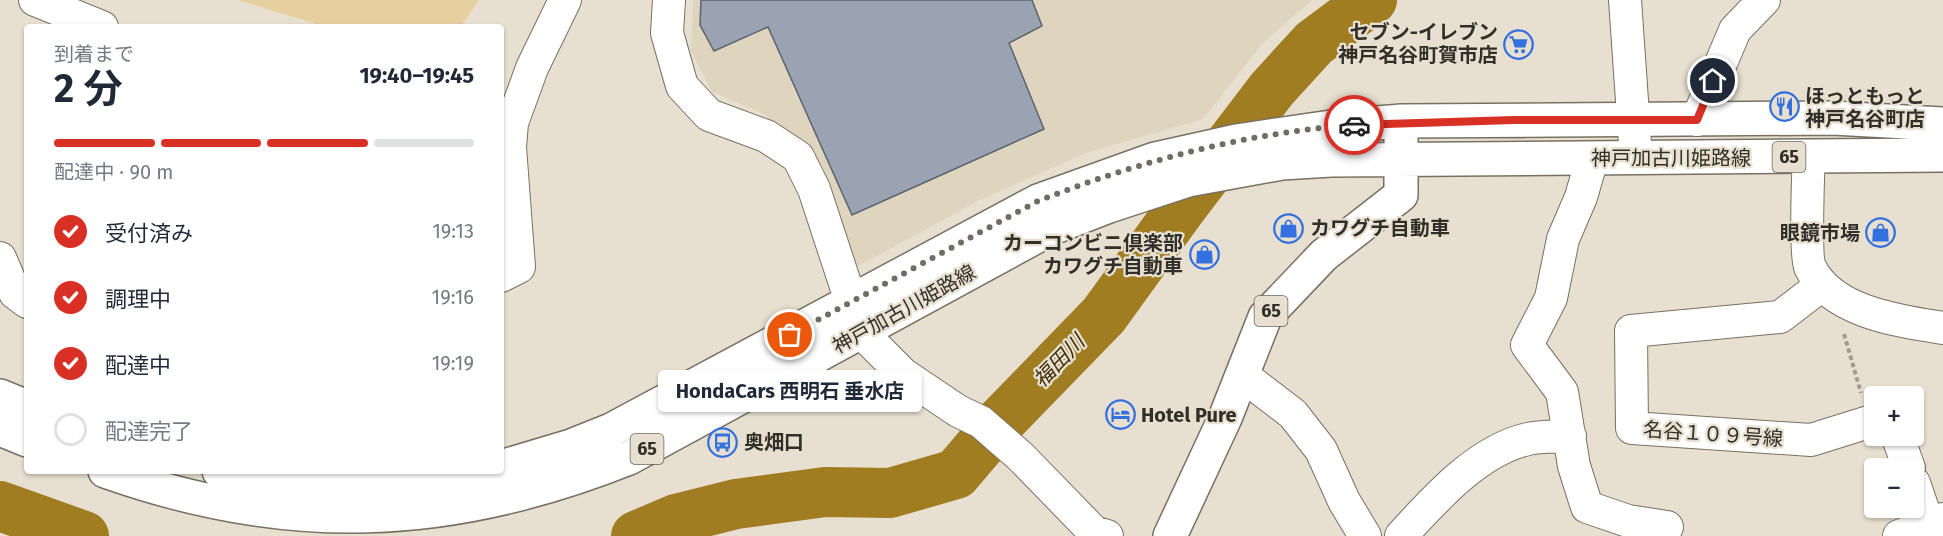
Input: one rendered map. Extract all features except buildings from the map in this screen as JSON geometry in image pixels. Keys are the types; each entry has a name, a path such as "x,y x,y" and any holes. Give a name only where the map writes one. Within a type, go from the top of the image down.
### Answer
{"main road":[{"name":"神戸加古川姫路線","path":"114,474 179,495 220,505 303,516 386,516 470,507 550,487 629,458 1038,201 1155,159 1236,141 1338,126 1402,122 1833,118 1943,124"},
{"name":"65","path":"1170,536 1225,418 1265,317 1324,255 1401,195 1399,160 1402,122"},
{"name":"神戸加古川姫路線","path":"504,466 571,446 611,430 1050,229 1143,194 1231,171 1321,160 1943,155"},
{"path":"0,396 24,405"},
{"path":"0,429 24,439"},
{"path":"236,474 283,482 332,486 408,483 465,474"}],"street":[{"path":"35,0 95,24"},
{"path":"504,274 519,267 510,147 512,123 532,68 565,0"},
{"path":"669,0 667,33 682,86 709,115 766,136 798,157 814,189 856,317 903,374 958,411 981,422 1022,457 1094,532 1107,536"},
{"path":"1625,0 1636,158"},
{"path":"1697,120 1735,30 1764,0"},
{"path":"1809,157 1809,266 1827,291 1853,308 1943,328"},
{"path":"1592,159 1581,197 1563,239 1551,298 1527,345 1562,392 1574,466 1587,507 1628,521 1667,527"},
{"path":"0,258 15,293 24,300"},
{"name":"名谷１０９号線","path":"1827,291 1780,317 1631,331 1632,428 1810,440 1864,429"},
{"path":"1242,375 1293,414 1321,450 1344,501 1365,536"},
{"path":"1401,536 1442,491 1481,459 1527,439 1569,436"},
{"path":"1899,536 1936,521 1924,500"}],"path":[{"path":"1827,291 1865,386"}],"shaded area":[{"path":"238,0 479,0 462,24 316,24"},
{"path":"693,0 1312,0 1263,43 1203,119 1086,153 980,200 853,269 823,167 764,114 712,92 691,51"}],"waterway":[{"name":"福田川","path":"636,536 676,519 736,504 825,492 890,493 956,474 1002,420 1104,315 1182,207 1272,89 1314,43 1372,0"},
{"name":"福田川","path":"0,506 84,536"}],"way so far":[{"path":"790,335 1038,201 1078,185 1155,159 1236,141 1354,125"}],"place":[{"name":"セブン-イレブン 神戸名谷町賀市店","path":"1519,44"},
{"name":"ほっともっと 神戸名谷町店","path":"1784,107"},
{"name":"カワグチ自動車","path":"1289,228"},
{"name":"眼鏡市場","path":"1881,233"},
{"name":"カーコンビニ倶楽部 カワグチ自動車","path":"1204,254"},
{"name":"HondaCars 西明石 垂水店","path":"790,335"},
{"name":"Hotel Pure","path":"1120,415"},
{"name":"奥畑口","path":"723,442"}],"route":[{"path":"1354,125 1514,120 1697,120 1713,81"}]}
